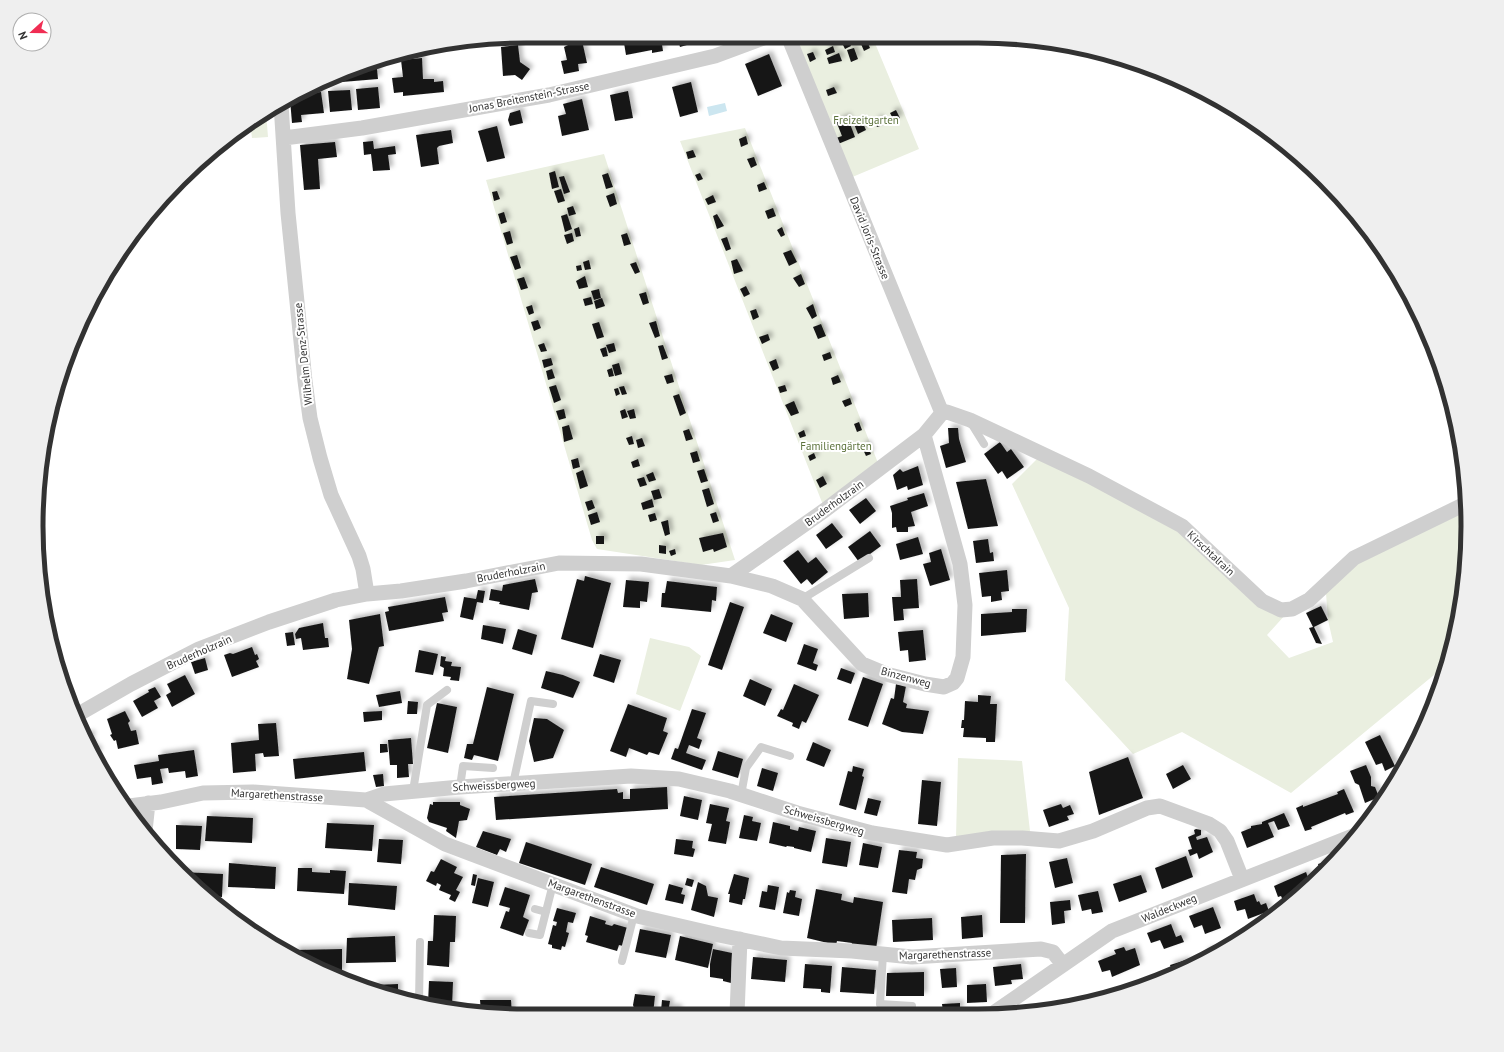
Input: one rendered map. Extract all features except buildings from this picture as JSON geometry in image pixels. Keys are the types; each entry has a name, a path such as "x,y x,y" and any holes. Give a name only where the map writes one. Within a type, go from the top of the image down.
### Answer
{"street":[{"name":"Jonas Breitenstein-Strasse","path":"284,138 362,128 549,95 715,56 750,43"},
{"name":"David Joris-Strasse","path":"791,43 942,413"},
{"name":"Wilhelm Denz-Strasse","path":"281,110 289,221 310,418 331,495 359,556 367,594"},
{"name":"Kirschtalrain","path":"942,413 948,412 970,420 1089,476 1182,526 1262,601 1280,610 1292,609 1309,600 1354,558 1460,506"},
{"path":"924,435 942,413"},
{"name":"Bruderholzrain","path":"81,713 131,684 199,649 269,622 336,600 367,594 401,591 466,581 559,563 641,564 731,576 825,510 924,435"},
{"name":"Binzenweg","path":"731,576 772,586 802,599 862,664 886,674 926,684 944,687 953,683 957,678 963,656 966,626 965,605 960,564 924,435"},
{"name":"Schweissbergweg","path":"366,800 384,794 460,787 631,776 679,779 742,794 797,813 872,833 947,845 993,838 1022,838 1059,841 1093,831 1147,808 1160,806 1209,824 1220,831 1227,841 1242,879"},
{"name":"Margarethenstrasse","path":"132,805 203,793 253,792 366,800 444,844 634,915 781,948 912,957 1041,949 1052,952 1063,965"},
{"path":"146,823 148,803"},
{"name":"Waldeckweg","path":"1000,1008 1112,931 1345,839"},
{"path":"737,1009 740,938"}],"lane":[{"path":"970,420 984,444"},
{"path":"802,599 869,558"},
{"path":"413,791 427,705 447,690"},
{"path":"513,784 531,701 553,704"},
{"path":"742,794 746,768 761,747 790,756"},
{"path":"460,787 463,766 493,768"},
{"path":"529,933 540,935 553,884"},
{"path":"535,909 546,912"},
{"path":"622,961 634,915"},
{"path":"419,997 420,942"},
{"path":"883,954 880,1004 912,1006"}],"green space":[{"name":"Freizeitgarten","path":"796,43 875,43 919,149 850,178"},
{"path":"267,119 268,137 252,138 251,129"},
{"name":"Familiengärten","path":"745,128 880,468 825,510 680,141"},
{"path":"604,154 735,560 701,565 597,549 592,540 486,180"},
{"path":"1429,354 1439,384 1437,385"},
{"path":"1038,458 1184,531 1286,614 1267,635 1289,658 1333,642 1328,620 1326,593 1368,552 1460,504 1460,558 1457,589 1445,651 1438,672 1291,793 1182,732 1133,754 1065,680 1069,608 1012,484"},
{"path":"650,638 689,647 701,656 680,711 636,694"},
{"path":"958,758 1022,761 1030,831 956,838"}],"water":[{"path":"725,103 727,111 709,116 707,107"}]}
